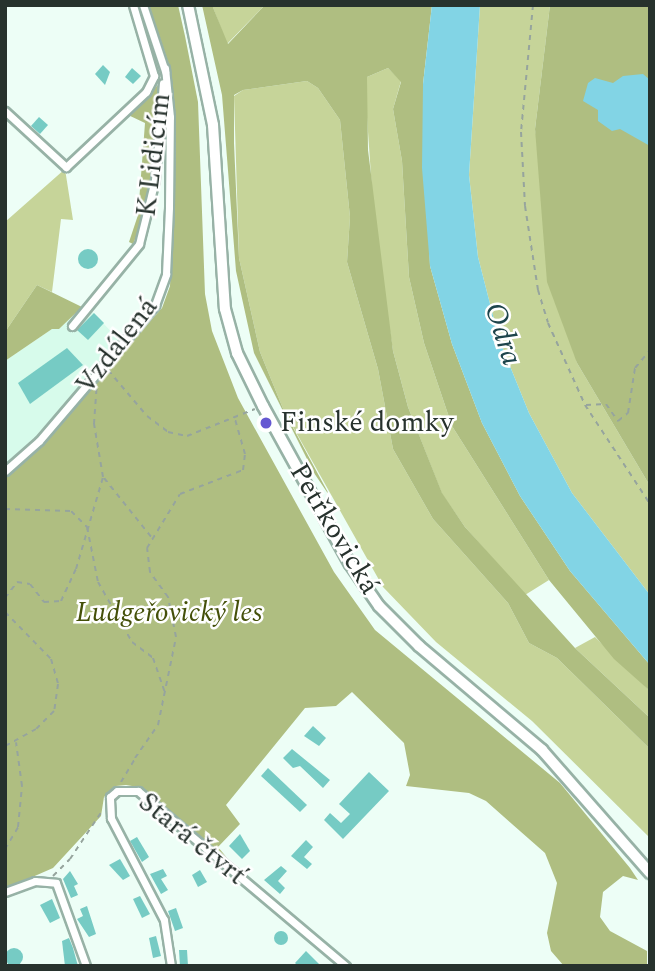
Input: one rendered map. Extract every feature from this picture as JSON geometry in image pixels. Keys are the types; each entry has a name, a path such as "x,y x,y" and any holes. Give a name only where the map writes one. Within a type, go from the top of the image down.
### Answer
{"street":[{"path":"5,111 66,167 146,92 153,76 133,5"},
{"name":"K Lidicím","path":"72,326 139,244 155,180 165,68 144,5"},
{"name":"Petřkovická","path":"188,5 214,134 225,309 237,353 263,406 350,564 379,606 409,637 542,750 650,873"},
{"name":"Vzdálená","path":"5,471 39,441 155,305 166,274 170,117 165,68"},
{"name":"Stará čtvrť","path":"171,966 164,920 111,818 110,798 117,791 138,792 346,966"},
{"path":"5,892 50,879 56,883 77,931 86,966"}],"path":[{"path":"533,5 521,132 528,228 548,323 585,405 650,504"},
{"path":"585,405 606,404 618,422 628,413 635,368 650,350"},
{"path":"107,369 147,416 168,432 187,436 263,406"},
{"path":"5,598 17,582 30,584 44,602 61,601 103,477 94,424 98,374"},
{"path":"50,879 70,859 158,725 176,638 168,597 150,572 147,548 180,494 243,470 244,454 235,418"},
{"path":"103,477 152,538"},
{"path":"5,509 71,511 87,527 98,582 132,642 153,657 165,694"},
{"path":"5,612 51,659 58,684 54,711 5,746"},
{"path":"5,849 18,827 22,786 16,740"}],"shaded area":[{"path":"85,304 121,342 38,437 5,466 5,361 52,329 59,329"}],"green space":[{"name":"Ludgeřovický les","path":"149,5 178,5 198,102 205,294 212,331 238,398 334,572 375,630 560,783 630,868 638,880 623,876 603,892 600,917 610,931 647,951 647,966 564,966 551,951 547,933 557,883 545,853 486,801 469,793 406,786 410,775 404,743 352,692 336,706 305,708 226,805 240,824 218,847 238,871 138,787 126,785 116,786 104,797 101,816 53,868 5,889 5,475 42,443 162,308 170,286 176,138 171,71"},
{"path":"202,5 212,5 228,44 265,5 432,5 423,84 430,266 452,344 482,423 520,496 570,571 650,665 650,691 614,659 549,580 452,426 424,343 409,277 402,161 393,109 401,82 388,68 367,77 368,150 393,351 408,407 442,493 465,527 575,648 650,718 650,749 557,658 529,643 508,603 433,519 393,449 378,369 347,262 350,217 340,120 318,88 307,81 243,90 234,95 234,143 239,258 260,352 284,411 331,498 314,473 254,353 236,271 222,95"},
{"path":"212,5 265,5 227,44"},
{"path":"480,5 550,5 535,129 577,363 650,486 650,595 572,493 529,413 499,339 478,257 469,175"},
{"path":"550,5 650,5 650,486 577,363 547,282 535,129"},
{"path":"388,68 401,81 393,109 402,161 409,277 424,343 452,426 549,580 525,595 465,527 442,494 408,407 393,351 375,234 365,88 367,77"},
{"path":"307,81 318,88 340,120 350,217 347,262 378,369 393,449 433,519 508,603 529,643 557,658 650,749 650,838 532,721 436,642 383,587 284,411 260,352 239,258 234,96 243,90"},
{"path":"158,85 148,209 133,244 129,242 138,215 145,123 126,114"},
{"path":"65,169 73,220 61,219 52,292 37,285 5,332 5,222"},
{"path":"37,285 82,307 59,329 52,329 5,361 5,332"},
{"path":"595,637 650,691 650,718 575,648"}],"water":[{"path":"432,5 480,5 469,175 478,257 499,339 529,413 572,493 650,595 650,665 570,571 520,496 482,423 452,344 430,266 422,168 423,84"},
{"path":"643,74 650,80 650,146 620,129 612,131 598,121 598,110 583,101 588,83 595,78 613,83 623,76"}],"building":[{"path":"103,65 110,72 105,85 95,74"},
{"path":"132,68 141,76 133,84 125,77"},
{"path":"39,117 48,125 40,134 31,126"},
{"path":"84,249 92,249 98,259 92,269 84,269 78,263 78,255"},
{"path":"94,313 104,323 88,340 77,330"},
{"path":"67,348 83,365 30,404 18,383"},
{"path":"313,726 326,738 319,746 304,736"},
{"path":"292,749 330,780 323,788 300,766 293,768 283,758"},
{"path":"268,768 307,805 300,812 261,776"},
{"path":"369,772 389,791 343,839 324,820 330,813 341,823 350,814 339,804"},
{"path":"240,834 250,851 242,859 229,846"},
{"path":"137,837 149,857 142,862 130,841"},
{"path":"306,840 313,847 304,857 312,864 307,869 291,856"},
{"path":"120,859 130,876 123,880 109,865"},
{"path":"281,866 287,871 278,881 285,888 280,894 264,880"},
{"path":"163,869 167,876 161,879 168,890 161,894 150,874"},
{"path":"200,870 207,882 198,887 192,875"},
{"path":"70,871 78,884 74,886 78,895 71,898 63,879"},
{"path":"140,896 150,914 142,918 133,899"},
{"path":"52,899 60,918 50,923 40,905"},
{"path":"87,906 96,934 89,937 77,919 83,916 80,909"},
{"path":"176,908 183,928 175,931 168,911"},
{"path":"281,931 286,933 286,943 281,945 276,943 274,938 276,933"},
{"path":"156,936 161,956 153,958 149,938"},
{"path":"69,938 78,966 65,966 62,941"},
{"path":"14,948 20,951 23,957 20,963 14,966 8,963 5,957 8,951"},
{"path":"179,950 187,950 188,966 180,966"},
{"path":"306,951 321,966 298,966 295,963"}],"place":[{"name":"Finské domky","path":"266,423"}],"water label":[{"name":"Odra","path":"503,334"}]}
